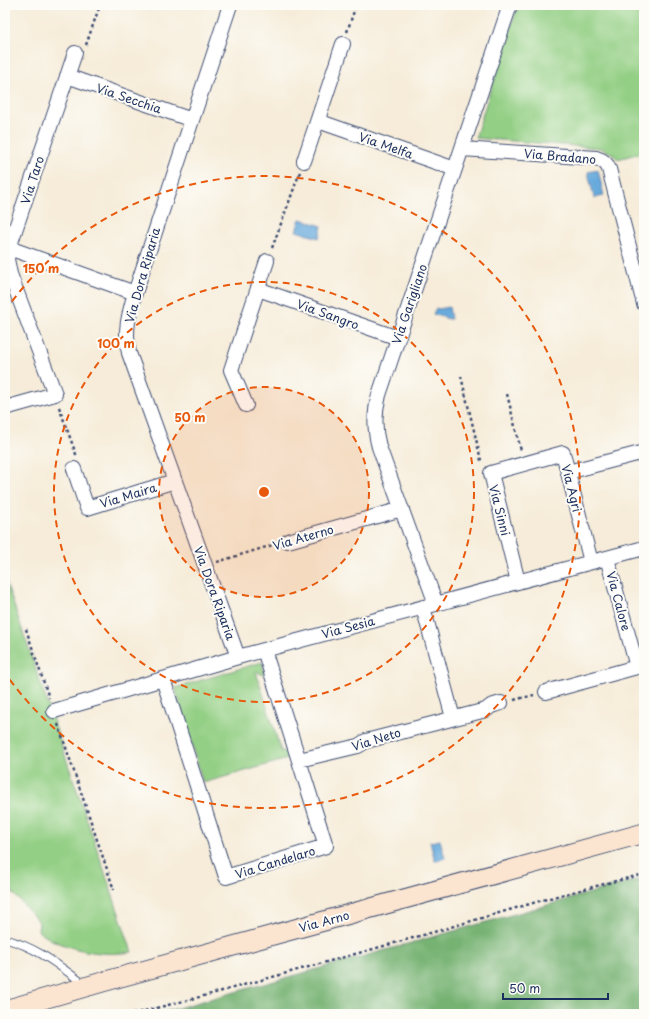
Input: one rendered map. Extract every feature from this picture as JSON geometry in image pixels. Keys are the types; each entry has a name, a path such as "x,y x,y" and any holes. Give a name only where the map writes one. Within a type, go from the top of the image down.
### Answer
{"street":[{"name":"Via Dora Riparia","path":"230,5 135,293 127,325 128,347 238,657"},
{"name":"Via Garigliano","path":"430,605 402,509 379,447 375,424 377,400 510,5"},
{"path":"304,161 344,44"},
{"name":"Via Taro","path":"55,394 9,271 7,259 75,52"},
{"name":"Via Secchia","path":"67,76 192,120"},
{"name":"Via Melfa","path":"318,121 455,169"},
{"name":"Via Bradano","path":"462,149 596,158 606,163 638,255 644,304"},
{"path":"10,248 135,293"},
{"path":"246,405 231,370 267,261"},
{"name":"Via Sangro","path":"258,289 398,338"},
{"path":"5,408 55,394"},
{"path":"568,472 644,452"},
{"name":"Via Agri","path":"524,463 563,453 590,562"},
{"name":"Via Sinni","path":"518,582 491,473 524,463"},
{"name":"Via Maira","path":"74,468 87,508 175,481"},
{"name":"Via Aterno","path":"288,541 402,509"},
{"name":"Via Sesia","path":"54,711 238,657 644,548"},
{"name":"Via Calore","path":"546,692 640,666 607,558"},
{"path":"430,605 453,718"},
{"name":"Via Candelaro","path":"163,679 226,877 326,846 264,650"},
{"name":"Via Neto","path":"299,760 358,746 366,741 486,710 491,706 501,703"},
{"name":"Via Arno","path":"5,1010 86,986 644,833"}],"lane":[{"path":"5,939 19,943 42,954 86,986"}],"path":[{"path":"75,52 83,55 100,5"},
{"path":"344,44 356,5"},
{"path":"267,261 304,161"},
{"path":"461,376 481,460 491,473"},
{"path":"55,394 80,466 74,468"},
{"path":"507,394 524,463"},
{"name":"Via Aterno","path":"205,566 288,541"},
{"path":"26,629 114,890"},
{"path":"501,703 546,692"},
{"path":"133,1014 644,874"}],"green space":[{"path":"518,5 644,5 644,152 618,159 611,153 600,148 475,138"},
{"path":"5,579 132,952 113,954 84,951 52,940 38,931 39,922 5,884"},
{"path":"262,662 265,675 256,672 281,751 289,752 291,758 203,783 175,688"},
{"path":"644,878 644,1014 156,1014"}],"water":[{"path":"598,170 604,196 594,198 588,172"},
{"path":"300,219 322,226 319,238 296,231"},
{"path":"449,307 451,319 433,314 436,308 439,309"},
{"path":"440,840 445,858 435,861 430,842"}]}
